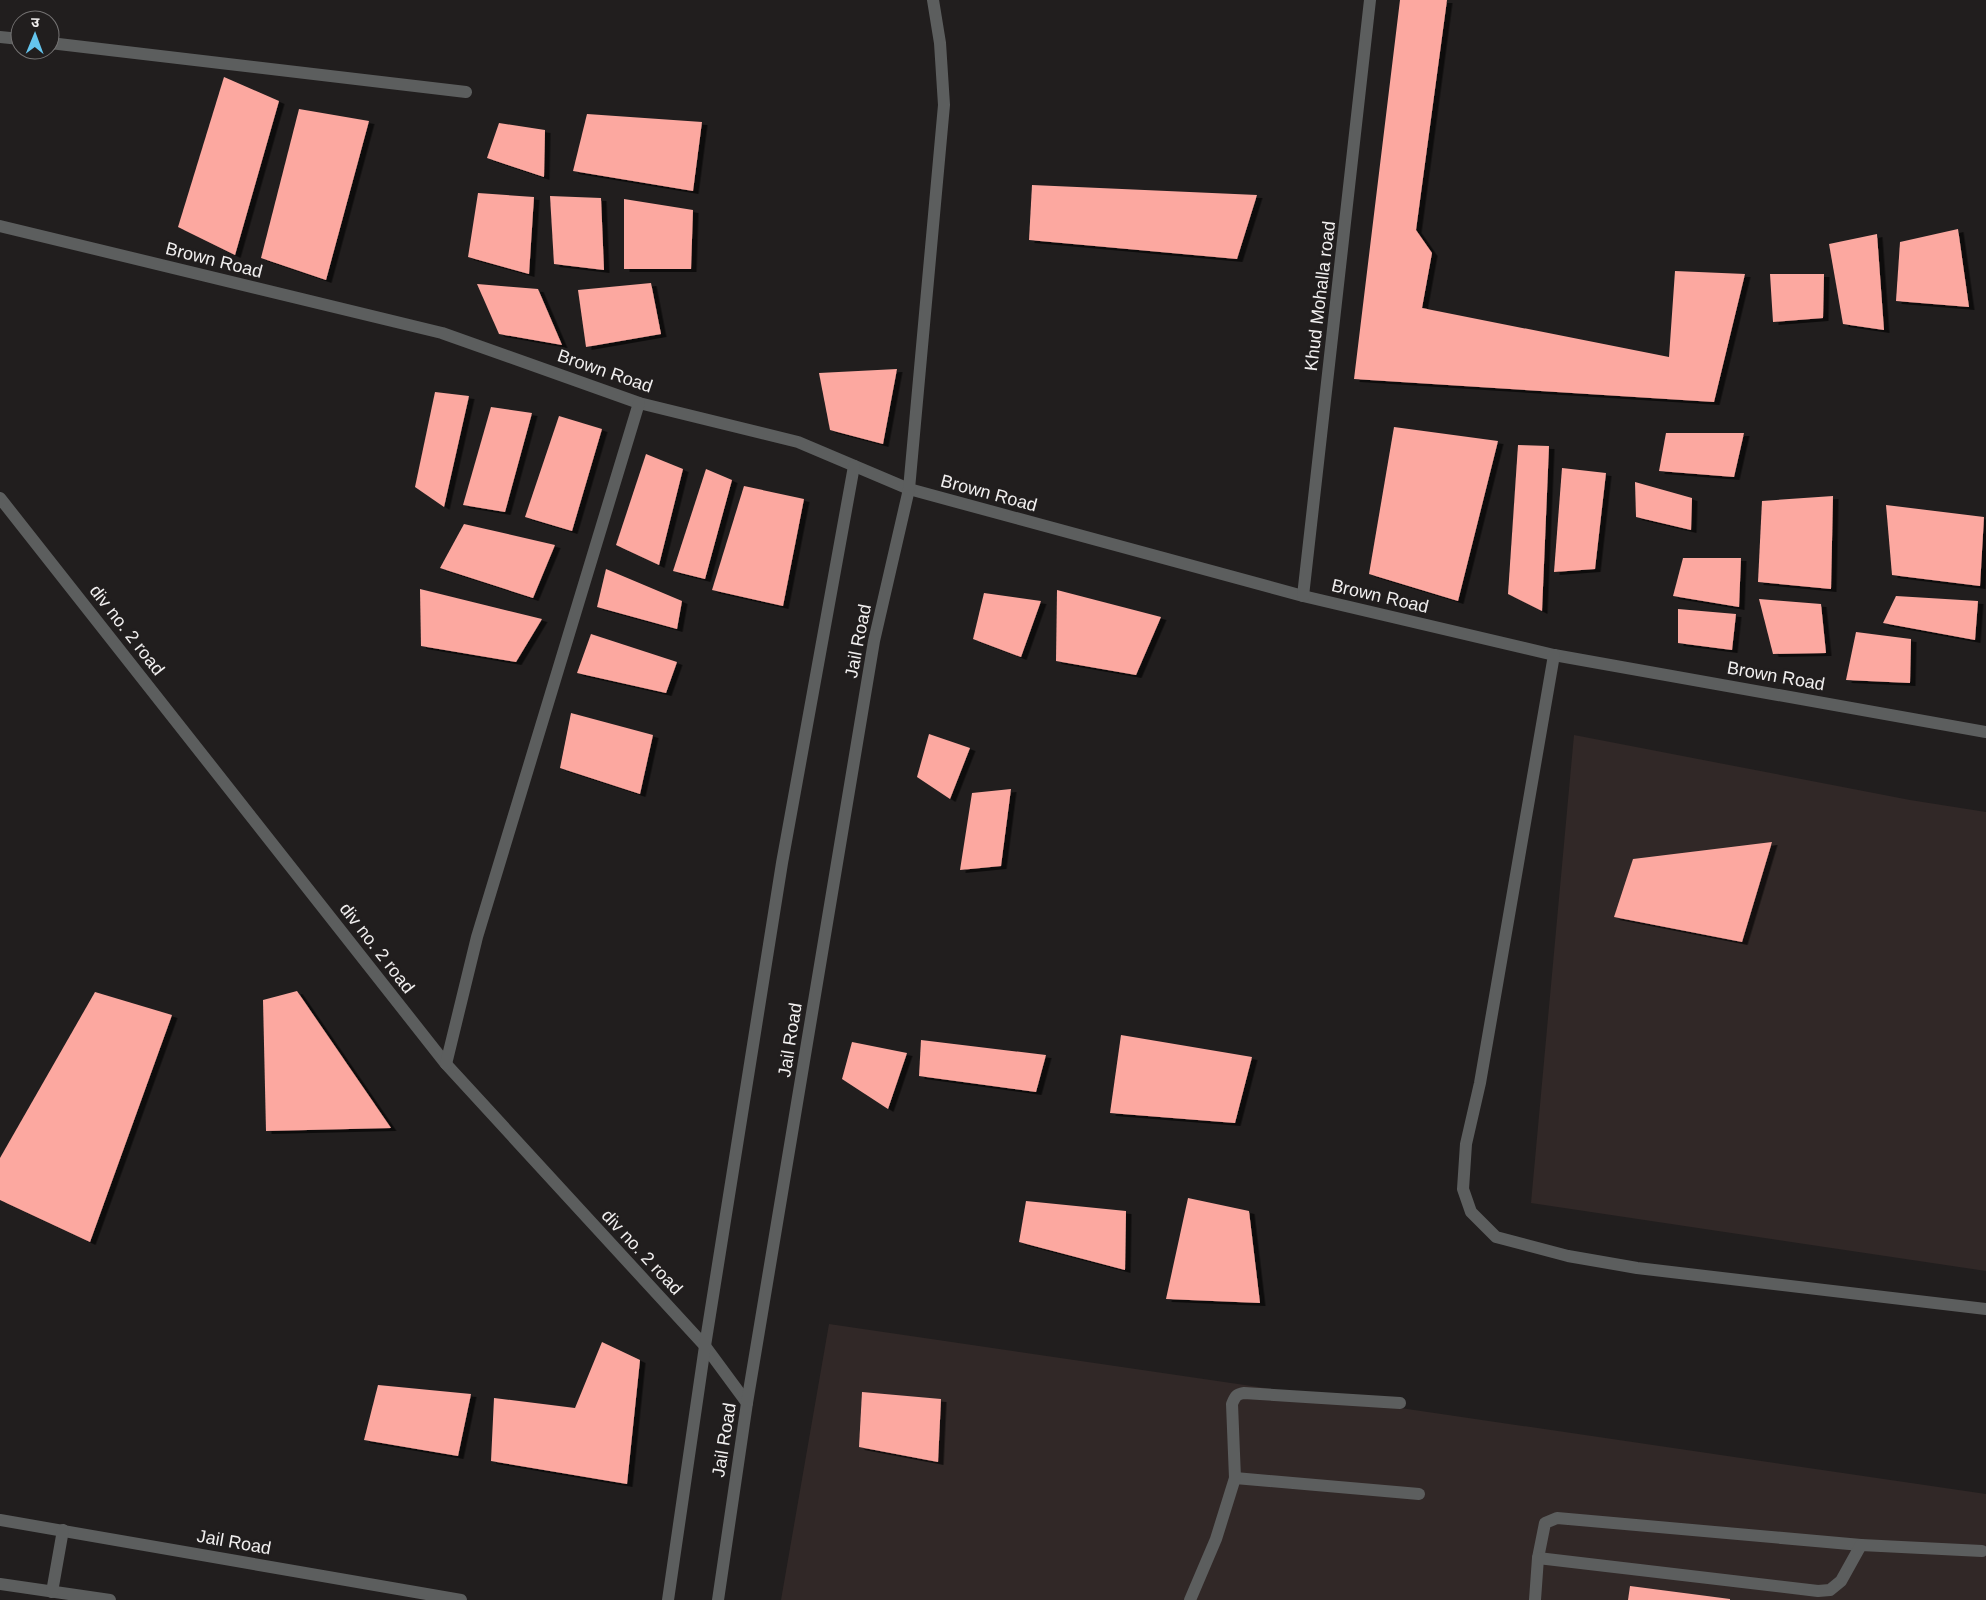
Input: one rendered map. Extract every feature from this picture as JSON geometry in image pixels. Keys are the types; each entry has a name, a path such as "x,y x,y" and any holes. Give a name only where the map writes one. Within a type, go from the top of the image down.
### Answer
{"street":[{"name":"Jail Road","path":"718,1600 747,1403 874,641 909,489 944,105 940,43 933,0"},
{"name":"Khud Mohalla road","path":"1303,596 1370,0"},
{"path":"60,44 466,92"},
{"name":"Brown Road","path":"0,226 442,333 639,402 798,442 909,489 1303,596 1554,655 1986,732"},
{"path":"446,1064 477,937 639,402"},
{"path":"668,1600 705,1346 782,863 854,466"},
{"name":"div no. 2 road","path":"0,498 446,1064 705,1346 747,1403"},
{"path":"1554,655 1480,1083 1466,1144 1463,1189 1471,1212 1496,1237 1568,1256 1637,1268 1986,1309"},
{"path":"1190,1600 1216,1539 1235,1478 1232,1404 1238,1394 1400,1403"},
{"path":"1235,1478 1418,1494"},
{"path":"1535,1600 1538,1558 1545,1523 1557,1518 1861,1545 1982,1551"},
{"name":"Jail Road","path":"0,1520 461,1600"},
{"path":"52,1592 63,1530"},
{"path":"1538,1558 1818,1591 1830,1590 1841,1581 1861,1545"},
{"path":"0,1584 110,1600"}],"shaded area":[{"path":"1574,735 1910,800 1986,812 1986,1271 1531,1203"},
{"path":"829,1324 1986,1494 1986,1600 781,1600"}],"building":[{"path":"1400,0 1447,0 1416,230 1432,253 1422,308 1669,357 1675,271 1745,274 1714,402 1354,379"},
{"path":"224,77 279,101 235,255 178,227"},
{"path":"299,109 369,121 326,280 261,258"},
{"path":"587,114 702,122 693,191 573,171"},
{"path":"499,123 545,130 544,177 487,158"},
{"path":"1032,185 1257,195 1237,259 1029,240"},
{"path":"478,193 534,197 529,274 468,257"},
{"path":"550,196 601,198 604,270 554,264"},
{"path":"624,199 693,210 691,269 624,269"},
{"path":"1958,229 1969,307 1896,301 1900,242"},
{"path":"1877,234 1884,330 1843,324 1829,244"},
{"path":"1770,274 1824,274 1823,318 1773,322"},
{"path":"651,283 661,334 586,347 578,290"},
{"path":"477,284 538,289 562,345 499,334"},
{"path":"897,369 883,444 830,430 819,373"},
{"path":"435,392 469,396 444,507 415,487"},
{"path":"491,407 532,413 505,512 463,505"},
{"path":"559,416 602,429 572,531 525,517"},
{"path":"1394,427 1498,441 1458,601 1369,574"},
{"path":"1666,433 1744,433 1734,477 1659,471"},
{"path":"1518,445 1549,446 1542,611 1508,594"},
{"path":"646,454 683,469 659,565 616,545"},
{"path":"1562,468 1606,473 1595,569 1554,572"},
{"path":"706,469 732,480 705,579 673,571"},
{"path":"1635,482 1692,498 1691,530 1636,517"},
{"path":"744,486 804,499 783,606 712,590"},
{"path":"1833,496 1831,589 1758,582 1762,501"},
{"path":"1886,505 1984,517 1980,586 1892,575"},
{"path":"464,524 555,545 533,598 440,568"},
{"path":"1683,558 1741,558 1739,607 1673,596"},
{"path":"606,569 682,601 677,629 597,607"},
{"path":"420,589 542,619 516,662 421,646"},
{"path":"1057,590 1161,617 1136,675 1056,661"},
{"path":"984,593 1041,601 1021,657 973,639"},
{"path":"1896,596 1978,601 1975,640 1883,623"},
{"path":"1759,599 1821,604 1826,653 1773,654"},
{"path":"1678,609 1736,614 1732,650 1678,643"},
{"path":"1856,632 1911,639 1910,683 1846,680"},
{"path":"591,634 677,662 666,693 577,673"},
{"path":"571,713 653,735 640,794 560,768"},
{"path":"929,734 970,748 950,799 917,777"},
{"path":"1011,789 1001,866 960,870 972,793"},
{"path":"1772,842 1742,942 1614,917 1633,859"},
{"path":"297,991 391,1128 266,1131 263,1000"},
{"path":"95,992 172,1015 90,1242 0,1200 0,1158"},
{"path":"1121,1035 1252,1057 1235,1123 1110,1113"},
{"path":"921,1040 1046,1055 1036,1092 919,1076"},
{"path":"852,1042 907,1053 888,1109 842,1079"},
{"path":"1188,1198 1249,1211 1260,1303 1166,1299"},
{"path":"1026,1201 1126,1211 1125,1270 1019,1242"},
{"path":"602,1342 640,1360 627,1484 491,1461 494,1398 575,1408"},
{"path":"378,1385 471,1394 458,1456 364,1440"},
{"path":"862,1392 941,1399 938,1462 859,1447"},
{"path":"1630,1586 1730,1599 1730,1600 1628,1600"}]}
